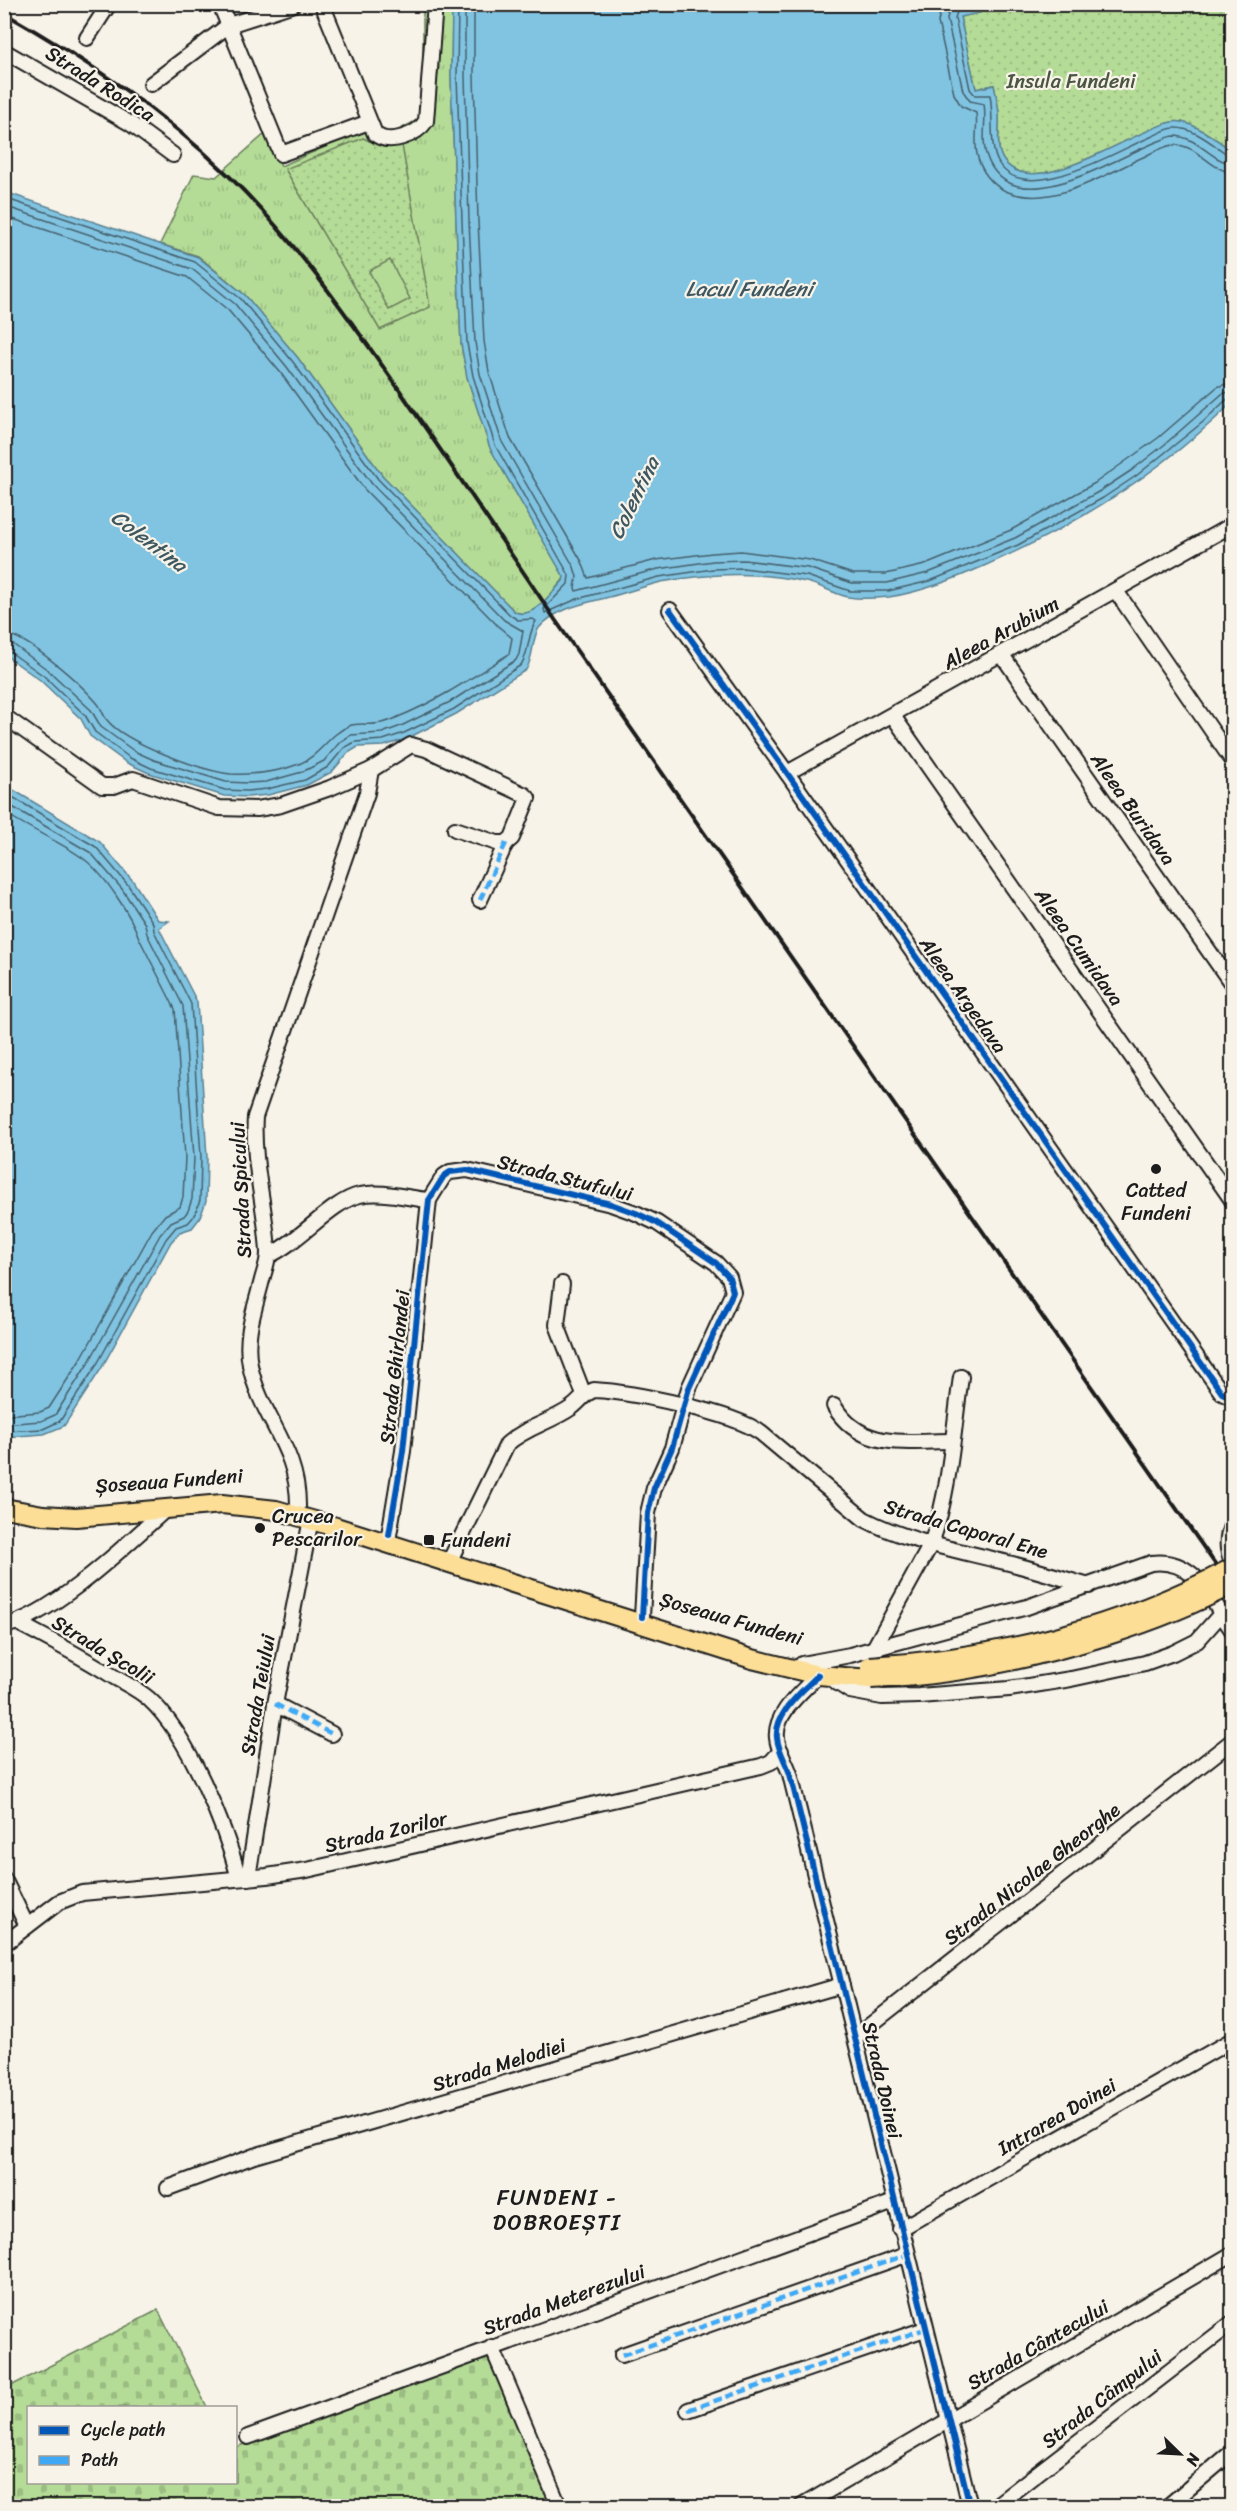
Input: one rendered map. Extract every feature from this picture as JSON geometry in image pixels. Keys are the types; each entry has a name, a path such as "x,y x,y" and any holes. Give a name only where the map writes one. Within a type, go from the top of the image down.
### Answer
{"main road":[{"name":"Șoseaua Fundeni","path":"4,1500 44,1508 75,1509 226,1496 256,1498 722,1651 823,1676 872,1665 958,1672 1034,1657 1167,1615 1233,1584"},
{"name":"Șoseaua Fundeni","path":"4,1508 43,1515 76,1517 238,1504 304,1513 388,1535 734,1646 802,1664 839,1668 952,1659 1027,1645 1161,1603 1233,1569"}],"street":[{"path":"87,38 109,4"},
{"path":"220,4 281,154 369,122"},
{"path":"151,84 229,25 294,4"},
{"path":"322,4 369,122 379,138 391,139 413,133 422,128 426,121 435,4"},
{"name":"Strada Rodica","path":"4,51 131,124 173,155"},
{"path":"1228,527 1233,542"},
{"name":"Aleea Arubium","path":"787,773 893,716 1228,527"},
{"path":"1116,591 1233,760"},
{"name":"Aleea Argedava","path":"669,610 787,773 1215,1384 1222,1393 1231,1398"},
{"name":"Aleea Buridava","path":"1002,655 1233,984"},
{"path":"4,716 102,786 114,786 133,779 219,808 257,809 309,797 371,770 400,750 417,746 525,795 528,803 512,838 506,843 480,900"},
{"name":"Aleea Cumidava","path":"893,716 1233,1200"},
{"name":"Strada Spicului","path":"304,1513 291,1459 254,1382 250,1365 250,1324 268,1256 255,1140 255,1117 367,794 371,770"},
{"path":"455,829 497,843 506,843"},
{"name":"Strada Stufului","path":"429,1200 444,1176 458,1169 467,1170 611,1204 636,1213 657,1223 716,1263 729,1277 733,1292 700,1360 684,1406"},
{"path":"268,1256 286,1246 337,1206 354,1196 371,1194 429,1200"},
{"name":"Strada Ghirlandei","path":"388,1535 403,1451 429,1200"},
{"path":"452,1556 507,1444 517,1435 572,1408 584,1395 557,1325 562,1284"},
{"path":"872,1665 931,1544 944,1502 961,1377"},
{"name":"Strada Caporal Ene","path":"584,1395 594,1390 604,1391 684,1406 753,1427 864,1519 878,1526 931,1544 1026,1567 1089,1586"},
{"path":"642,1617 648,1514 654,1488 672,1448 684,1406"},
{"path":"834,1406 849,1426 871,1439 952,1441"},
{"path":"11,1624 60,1599 166,1509"},
{"name":"Strada Teiului","path":"244,1878 304,1513"},
{"path":"1233,1524 1227,1540 1227,1549 1233,1562"},
{"name":"Șoseaua Fundeni","path":"823,1676 850,1691 882,1697 1009,1689 1071,1679 1145,1663 1197,1641 1221,1614 1191,1572 1175,1563 1151,1563 872,1665"},
{"path":"1221,1614 1233,1630"},
{"name":"Strada Școlii","path":"11,1624 74,1652 142,1694 161,1712 183,1743 199,1772 234,1860 244,1878"},
{"name":"Strada Doinei","path":"823,1676 789,1706 781,1719 777,1733 790,1774 906,2255 970,2506"},
{"path":"274,1704 332,1734"},
{"name":"Strada Nicolae Gheorghe","path":"855,2037 1233,1741"},
{"name":"Strada Zorilor","path":"4,1944 59,1902 82,1893 244,1878 326,1866 761,1766 771,1762 781,1751"},
{"path":"4,1880 27,1926"},
{"name":"Strada Melodiei","path":"168,2188 254,2156 842,1986"},
{"name":"Intrarea Doinei","path":"900,2229 1233,2040"},
{"name":"Strada Meterezului","path":"248,2437 894,2202"},
{"name":"Strada Cântecului","path":"802,2506 1233,2254"},
{"path":"622,2355 906,2255"},
{"name":"Strada Câmpului","path":"995,2506 1233,2322"},
{"path":"688,2409 926,2329"},
{"path":"492,2347 560,2506"},
{"path":"1168,2506 1233,2452"}],"green space":[{"name":"Insula Fundeni","path":"979,4 1232,5 1232,151 1212,136 1187,123 1172,122 1155,127 1061,169 1038,174 1019,172 1001,156 999,113 994,85 976,89 960,17 979,13"},
{"path":"423,5 452,5 451,76 456,222 461,344 467,377 490,448 564,577 541,605 528,613 514,611 382,475 298,358 245,295 198,256 160,244 194,174 216,177 267,132 281,166 362,131 393,133 423,117"},
{"path":"363,138 383,147 402,145 430,307 380,330 285,169"},
{"path":"390,260 410,299 389,310 369,271"},
{"path":"158,2310 206,2406 27,2406 27,2484 237,2484 237,2447 488,2354 552,2506 5,2506 5,2389"}],"water":[{"name":"Lacul Fundeni","path":"452,5 979,5 980,13 960,17 976,89 994,85 999,113 998,140 1001,156 1019,172 1038,174 1061,169 1155,127 1172,122 1187,123 1212,136 1232,151 1232,403 1176,452 1116,496 1051,534 1018,550 961,576 926,588 889,597 853,598 806,582 770,576 734,574 661,582 562,611 539,628 526,670 456,714 406,739 384,746 358,747 348,753 332,772 307,785 268,795 224,796 149,773 127,763 90,736 81,719 40,680 5,655 5,192 198,257 245,295 298,358 382,475 514,611 528,613 547,599 564,577 490,448 467,377 461,344 456,222 451,76"},
{"path":"5,785 100,842 133,881 158,920 169,921 159,928 197,1002 207,1157 206,1201 200,1218 192,1228 180,1232 171,1242 101,1369 64,1426 44,1434 5,1437"}],"railway":[{"path":"4,13 93,67 176,129 252,199 318,277 359,332 556,621 1232,1588"}],"marked path":[{"path":"480,900 506,843"},
{"path":"275,1704 332,1734"},
{"path":"622,2355 906,2255"},
{"path":"688,2410 925,2329"}],"cycle path":[{"path":"670,610 1222,1393 1232,1398"},
{"path":"389,1535 403,1451 429,1200 444,1176 450,1172 467,1170 611,1204 657,1223 716,1263 729,1277 733,1292 689,1388 672,1448 654,1488 648,1513 642,1617"},
{"path":"818,1675 785,1711 777,1729 777,1738 780,1752 790,1774 970,2506"}],"place":[{"name":"Catted Fundeni","path":"1156,1169"},
{"name":"Crucea Pescarilor","path":"260,1528"},
{"name":"Fundeni","path":"429,1540"}],"district":[{"name":"FUNDENI - DOBROEȘTI","path":"557,2210"}],"water label":[{"name":"Colentina","path":"634,498"},
{"name":"Colentina","path":"149,541"}]}
